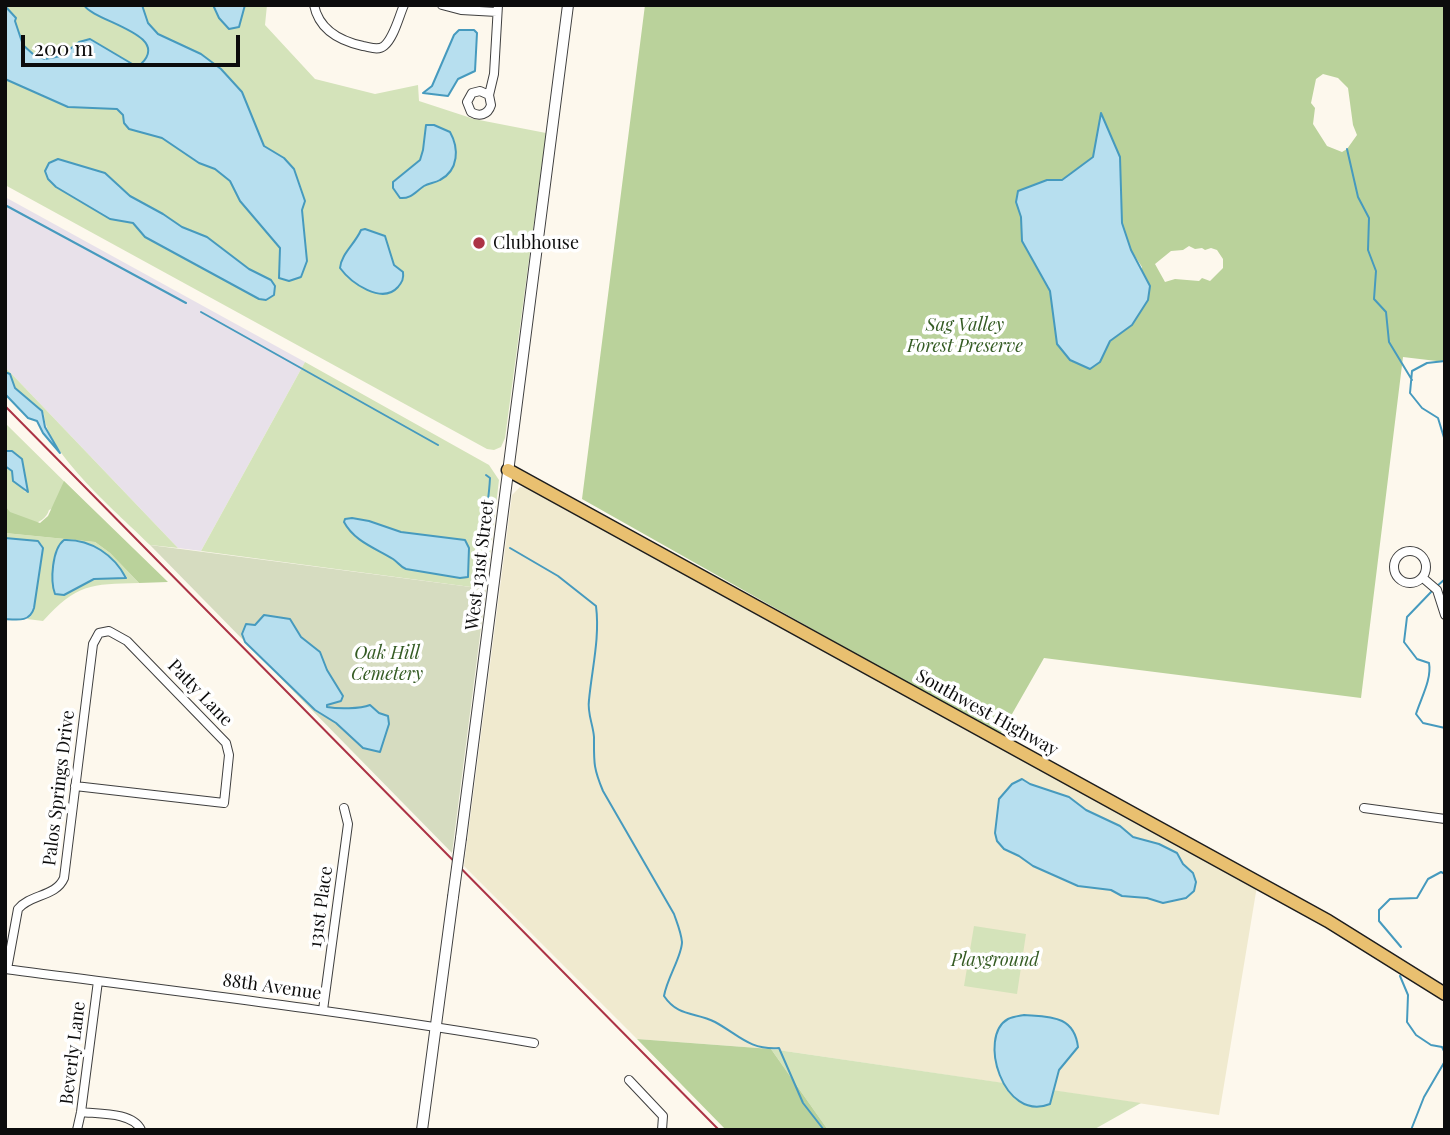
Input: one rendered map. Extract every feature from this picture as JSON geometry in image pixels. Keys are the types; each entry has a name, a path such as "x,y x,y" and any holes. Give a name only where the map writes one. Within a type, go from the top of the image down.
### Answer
{"main road":[{"name":"Southwest Highway","path":"508,470 1319,916 1375,948 1445,994"}],"street":[{"path":"314,5 320,20 336,37 348,43 378,48 387,44 404,5"},
{"path":"442,5 461,10 497,9 494,74 489,95"},
{"name":"West 131st Street","path":"422,1130 568,5"},
{"path":"1405,552 1418,553 1426,562 1427,569 1423,578 1410,584 1400,580 1395,571 1397,558 1405,552"},
{"path":"1423,578 1434,588 1445,615"},
{"name":"Palos Springs Drive","path":"6,969 18,909 25,902 55,890 62,883 93,644 96,635 104,631"},
{"name":"Patty Lane","path":"75,786 224,803 229,755 226,743 127,641 104,631"},
{"name":"131st Place","path":"323,1010 348,824 345,808"},
{"path":"1364,808 1445,819"},
{"name":"88th Avenue","path":"6,969 436,1026 534,1044"},
{"name":"Beverly Lane","path":"76,1130 81,1112 98,981"},
{"path":"629,1080 663,1116 662,1130"},
{"path":"81,1112 128,1118 138,1124 141,1130"}],"shaded area":[{"path":"5,197 305,362 201,551 178,548 5,367"}],"green space":[{"path":"5,5 267,5 265,25 315,79 375,94 418,85 419,101 474,119 546,133 505,438 501,447 487,449 5,185"},
{"name":"Sag Valley Forest Preserve","path":"645,5 1445,5 1445,362 1403,357 1361,698 1044,658 1000,735 582,499","holes":["1323,74 1338,78 1348,88 1357,135 1342,152 1327,146 1313,124 1315,108 1311,103 1316,79","1101,114 1110,137 1121,190 1122,223 1131,250 1142,267 1132,325 1110,341 1100,362 1057,344 1050,291 1022,241 1021,217 1016,202 1018,191 1047,180 1062,181 1093,157","1189,246 1195,249 1217,250 1223,259 1223,268 1210,281 1202,278 1199,281 1175,279 1165,282 1155,264 1171,251 1183,250"]},
{"path":"305,362 489,465 499,480 486,589 201,551","holes":["369,521 401,532 465,540 469,548 468,576 460,578 406,569 367,545 352,532"]},
{"path":"5,367 178,548 150,545 86,483 57,446 44,414 15,388 10,374 5,372"},
{"path":"5,423 80,497 49,510 37,523 5,529 5,466 12,471 25,492 28,491 21,459 12,451 5,451"},
{"path":"64,481 168,582 139,583 110,553 95,542 5,533 5,506 10,512 40,523 48,516"},
{"path":"520,487 533,488 1257,886 1219,1115 771,1049 637,1039 464,866 512,495"},
{"path":"5,533 95,542 110,553 139,583 85,588 65,600 43,621 27,619 31,616 42,545 38,541 5,538","holes":["64,540 74,540 100,550 127,577 101,578 88,582"]},
{"name":"Oak Hill Cemetery","path":"150,545 486,589 452,853"},
{"name":"Playground","path":"974,926 1026,934 1017,994 964,986"},
{"path":"637,1039 771,1049 828,1130 726,1130"},
{"path":"771,1049 1141,1103 1093,1130 828,1130"}],"water":[{"path":"84,5 142,5 148,23 158,34 201,54 221,69 242,92 264,146 284,158 294,169 305,201 302,210 307,261 301,277 289,281 279,278 280,248 240,201 230,181 215,169 199,163 162,138 129,129 117,109 68,107 5,79 5,6 16,18 23,45 34,55 45,59 61,56 79,42 90,39 134,65 141,64 148,54 147,45 128,30"},
{"path":"213,5 245,5 239,27 229,29 219,18"},
{"path":"459,30 474,30 477,33 475,71 458,79 448,96 423,93 432,86 454,35"},
{"path":"1101,113 1120,157 1122,223 1131,250 1150,286 1148,300 1132,325 1110,341 1100,362 1090,369 1070,360 1057,344 1050,291 1022,241 1021,217 1016,202 1018,191 1047,180 1062,180 1093,157"},
{"path":"426,125 434,125 450,132 456,152 454,165 440,180 424,186 410,196 400,198 393,188 393,182 420,160"},
{"path":"58,159 105,173 130,196 182,227 207,237 249,269 271,280 275,286 274,295 266,300 259,299 145,237 133,223 110,219 56,187 45,171 49,163"},
{"path":"361,230 385,236 394,265 403,272 402,282 391,292 384,294 367,290 351,280 340,268"},
{"path":"5,372 10,374 15,388 42,411 45,427 60,453 43,433 37,421 28,418 5,394"},
{"path":"5,451 12,451 22,459 28,492 13,481 12,471 5,466"},
{"path":"352,518 401,532 465,540 469,548 468,577 460,578 404,568 353,534 344,522 345,519"},
{"path":"5,538 38,541 43,548 34,608 30,616 23,619 5,619"},
{"path":"64,540 83,542 101,550 115,562 126,578 94,579 64,595 55,594 53,566 57,550"},
{"path":"264,615 290,619 301,637 320,652 327,670 343,696 341,701 327,707 370,705 379,713 388,716 389,724 380,752 363,748 336,723 315,710 245,642 242,634 246,624 255,625"},
{"path":"1022,779 1069,797 1086,810 1120,826 1133,837 1159,844 1177,853 1183,864 1193,873 1196,882 1194,891 1186,898 1163,903 1147,898 1122,896 1111,890 1078,886 1033,866 1004,849 997,841 995,833 999,799 1012,784"},
{"path":"1024,1015 1059,1020 1072,1029 1076,1037 1078,1047 1059,1070 1050,1104 1033,1106 1019,1101 1008,1090 995,1058 995,1042 999,1028 1008,1019"}],"waterway":[{"path":"1347,149 1358,197 1369,218 1368,250 1376,271 1374,299 1386,312 1389,342 1412,380"},
{"path":"5,205 186,303"},
{"path":"201,312 438,445"},
{"path":"1445,361 1427,363 1412,371 1410,393 1422,408 1438,418 1445,441"},
{"path":"1445,464 1445,474"},
{"path":"486,475 490,478 484,539 487,542"},
{"path":"510,548 558,576 596,606 596,641 589,714 597,776 674,914 680,931 681,948 664,996 675,1008 715,1022 745,1041 760,1047 779,1048 803,1103 824,1130"},
{"path":"1436,587 1445,579"},
{"path":"1432,591 1407,617 1404,642 1417,659 1429,663 1428,682 1416,714 1423,723 1445,728"},
{"path":"1401,947 1379,921 1379,910 1390,899 1417,898 1428,879 1441,872 1445,874"},
{"path":"1400,976 1408,995 1407,1022 1416,1035 1431,1045 1442,1047 1445,1053"},
{"path":"1411,1130 1424,1097 1445,1061"}],"railway":[{"path":"5,406 719,1130"}],"place":[{"name":"Clubhouse","path":"479,243"}]}
